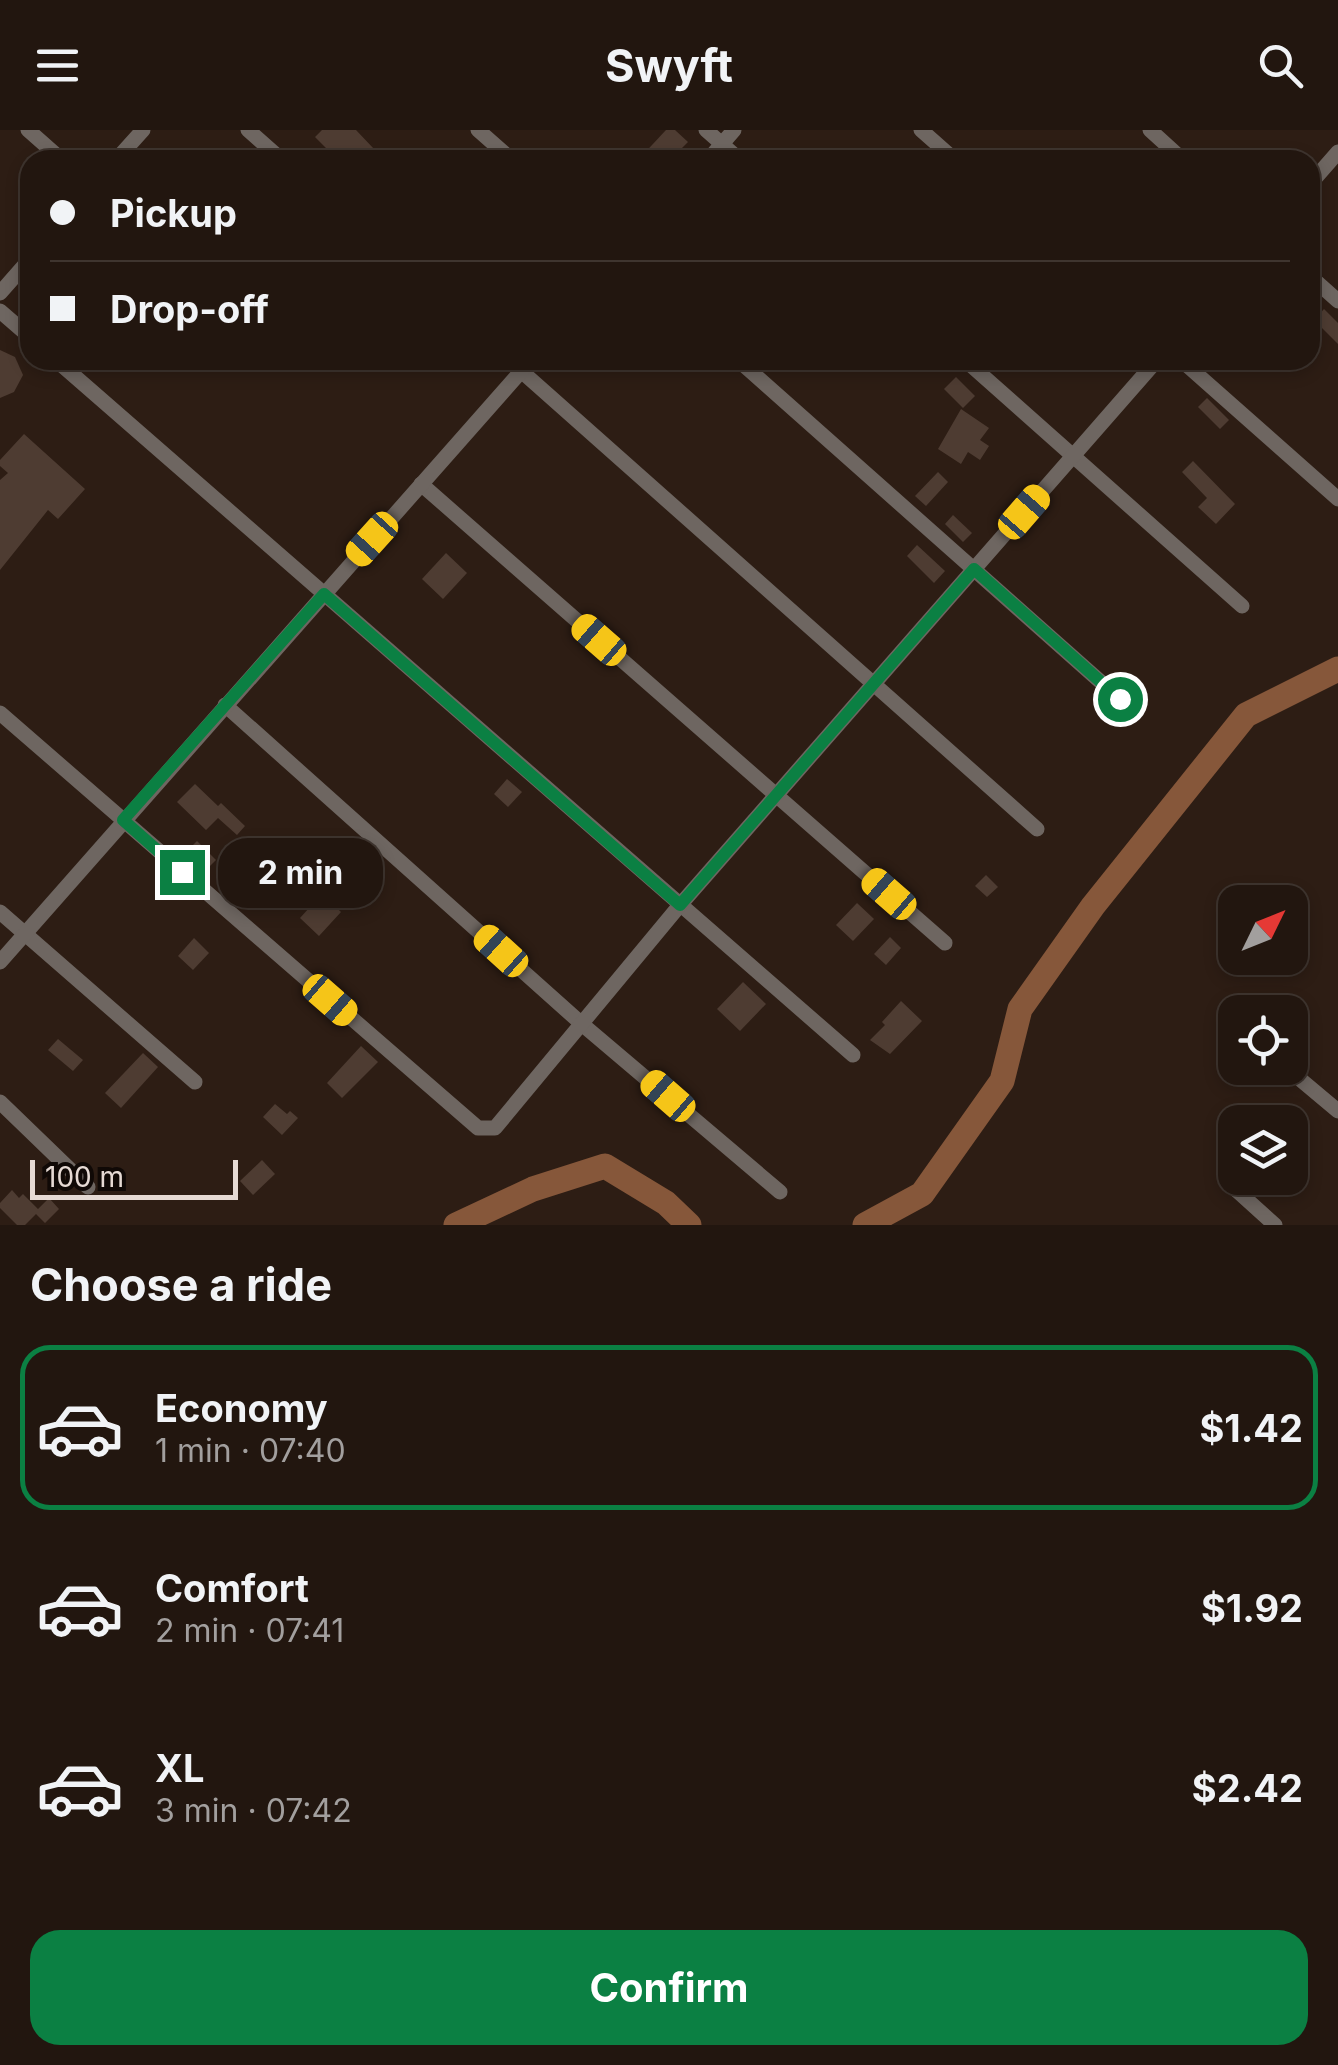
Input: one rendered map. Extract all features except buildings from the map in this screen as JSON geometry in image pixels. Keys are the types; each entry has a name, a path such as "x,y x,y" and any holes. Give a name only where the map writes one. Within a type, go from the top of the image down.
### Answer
{"street":[{"path":"28,130 51,150"},
{"path":"125,150 142,130"},
{"path":"248,130 271,150"},
{"path":"478,130 501,150"},
{"path":"706,130 729,150"},
{"path":"717,150 734,130"},
{"path":"921,130 944,150"},
{"path":"1150,130 1172,150"},
{"path":"1320,173 1338,152"},
{"path":"0,293 20,270"},
{"path":"0,311 20,328"},
{"path":"67,370 852,1055"},
{"path":"0,962 421,484 515,370"},
{"path":"527,370 1037,829"},
{"path":"749,370 1120,699"},
{"path":"976,370 1242,606"},
{"path":"0,714 478,1128 494,1128 584,1025 680,905 1148,370"},
{"path":"1192,370 1338,499"},
{"path":"421,484 945,942"},
{"path":"225,705 584,1025 780,1192"},
{"path":"0,912 195,1082"},
{"path":"1307,1085 1338,1111"},
{"path":"0,1102 88,1187"},
{"path":"1242,1195 1275,1225"}],"waterway":[{"path":"865,1225 922,1194 1002,1081 1020,1009 1093,906 1246,715 1338,669"},
{"path":"456,1225 533,1189 605,1166 666,1203 689,1225"}],"route":[{"path":"182,872 123,820 324,594 680,905 974,569 1120,699"}]}
